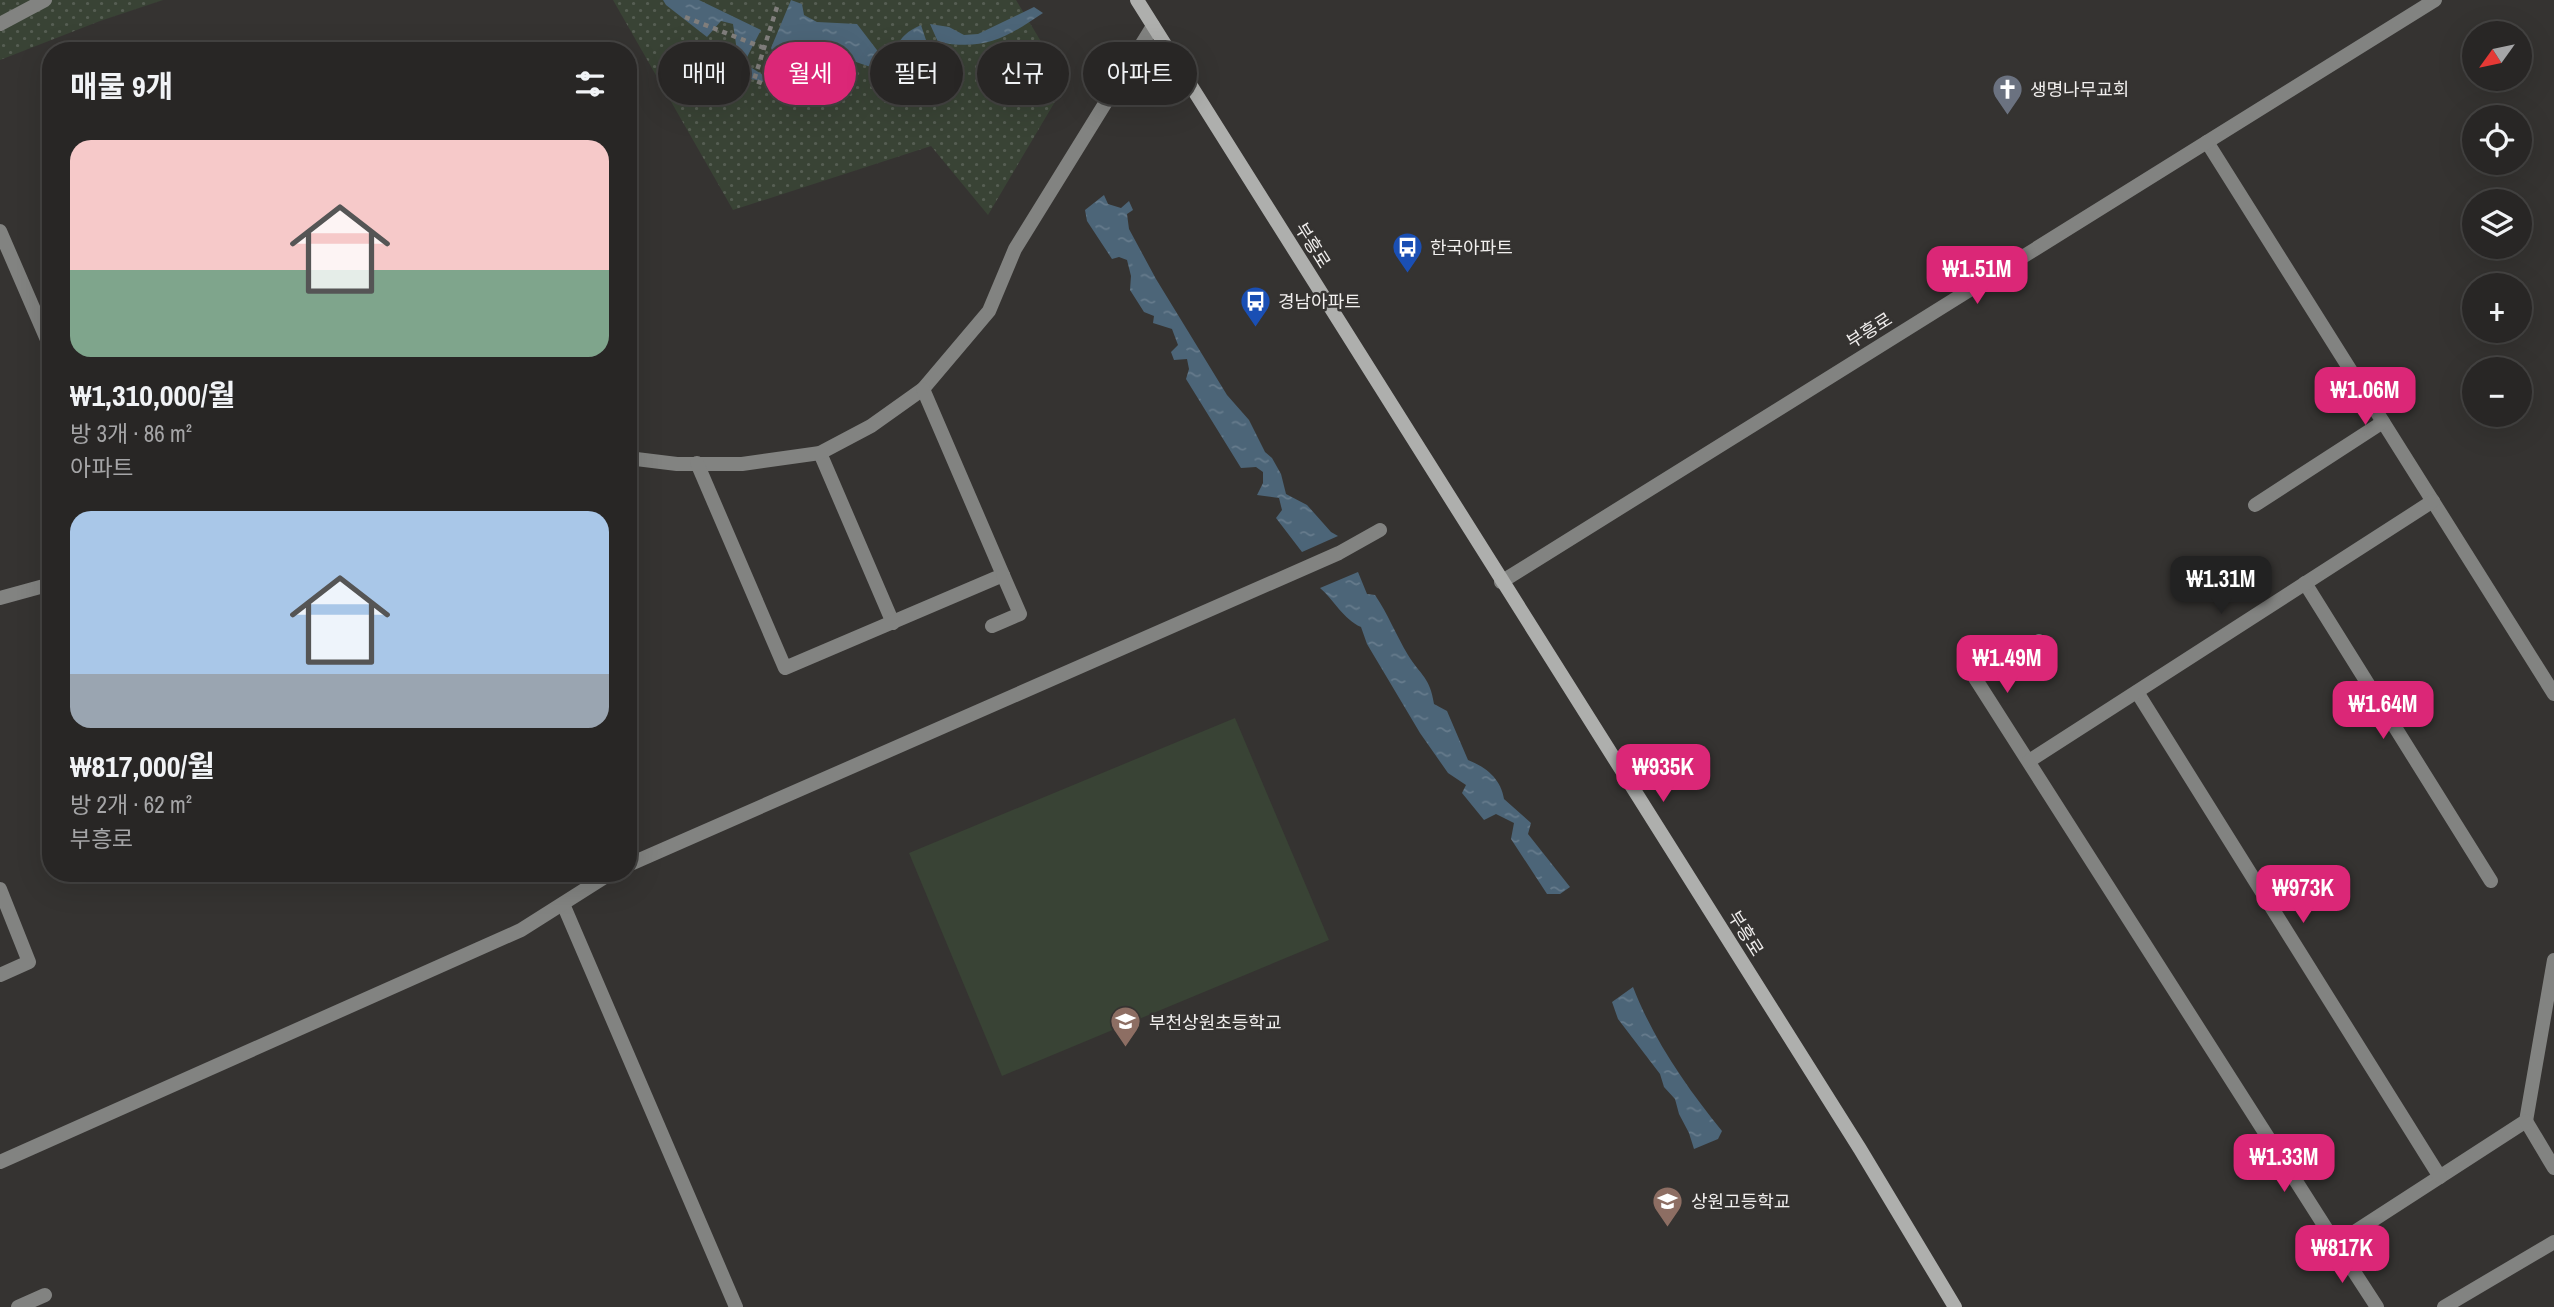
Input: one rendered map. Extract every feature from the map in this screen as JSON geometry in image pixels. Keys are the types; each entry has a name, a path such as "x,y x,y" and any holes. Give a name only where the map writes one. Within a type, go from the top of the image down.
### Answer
{"street":[{"path":"0,24 45,0"},
{"name":"부흥로","path":"1137,0 1860,1149 1955,1307"},
{"name":"부흥로","path":"1502,582 2435,0"},
{"path":"637,459 677,464 743,464 820,453 871,426 923,388 989,311 1014,249 1153,26"},
{"path":"2207,142 2554,694"},
{"path":"0,231 42,328"},
{"path":"923,388 1020,614 992,626"},
{"path":"2255,505 2383,422"},
{"path":"820,453 893,623"},
{"path":"697,463 785,668 1003,575"},
{"path":"2029,761 2433,501"},
{"path":"637,861 1339,553 1380,530"},
{"path":"2305,583 2491,881"},
{"path":"0,598 42,586"},
{"path":"2039,641 1975,678 2377,1307"},
{"path":"2137,692 2440,1177"},
{"path":"0,1162 521,930 597,882"},
{"path":"0,889 29,962 0,975"},
{"path":"563,904 736,1307"},
{"path":"2554,960 2526,1121 2554,1168"},
{"path":"2336,1244 2526,1121"},
{"path":"2444,1307 2554,1242"},
{"path":"18,1307 46,1295"}],"path":[{"path":"766,42 778,7"},
{"path":"685,17 764,48 754,80 764,84"}],"green space":[{"path":"0,0 163,0 42,42 0,60"},
{"path":"613,0 1016,0 1041,42 977,42 977,105 1053,105 988,215 931,146 733,210 673,105 750,105 750,42 658,42 658,79"},
{"path":"1235,718 1329,940 1002,1076 909,853"}],"water":[{"path":"663,0 699,0 761,30 750,51 750,42 736,42 733,24 721,21 707,37"},
{"path":"791,0 802,4 804,15 817,22 857,24 871,42 870,66 856,62 856,42 774,42"},
{"path":"1034,7 1043,13 1006,36 969,45 963,45 963,42 938,42 930,24 949,27 964,35 978,34"},
{"path":"921,25 927,42 900,42 912,29"},
{"path":"750,67 764,74 764,82 750,79"},
{"path":"1104,195 1108,204 1121,208 1129,201 1133,210 1127,214 1129,229 1156,279 1227,395 1249,420 1265,452 1272,458 1281,474 1286,494 1307,505 1331,532 1338,536 1302,552 1276,518 1282,510 1279,498 1257,495 1263,483 1263,472 1256,467 1241,468 1186,379 1189,369 1187,359 1174,360 1171,352 1178,345 1172,329 1153,323 1154,316 1144,312 1130,290 1131,276 1127,260 1119,257 1112,259 1087,221 1085,210"},
{"path":"1358,572 1367,594 1375,595 1408,655 1427,682 1434,704 1447,711 1468,760 1492,775 1500,785 1504,799 1531,823 1528,834 1570,887 1560,894 1547,894 1511,839 1514,823 1496,814 1484,820 1462,793 1466,785 1448,773 1420,733 1367,644 1361,627 1344,615 1320,588"},
{"path":"1633,987 1650,1025 1672,1062 1722,1131 1718,1139 1694,1149 1675,1099 1664,1087 1660,1074 1618,1019 1612,1002"}],"place":[{"name":"생명나무교회","path":"2007,116"},
{"name":"한국아파트","path":"1407,274"},
{"name":"경남아파트","path":"1255,328"},
{"name":"부천상원초등학교","path":"1126,1049"},
{"name":"상원고등학교","path":"1668,1228"}]}
